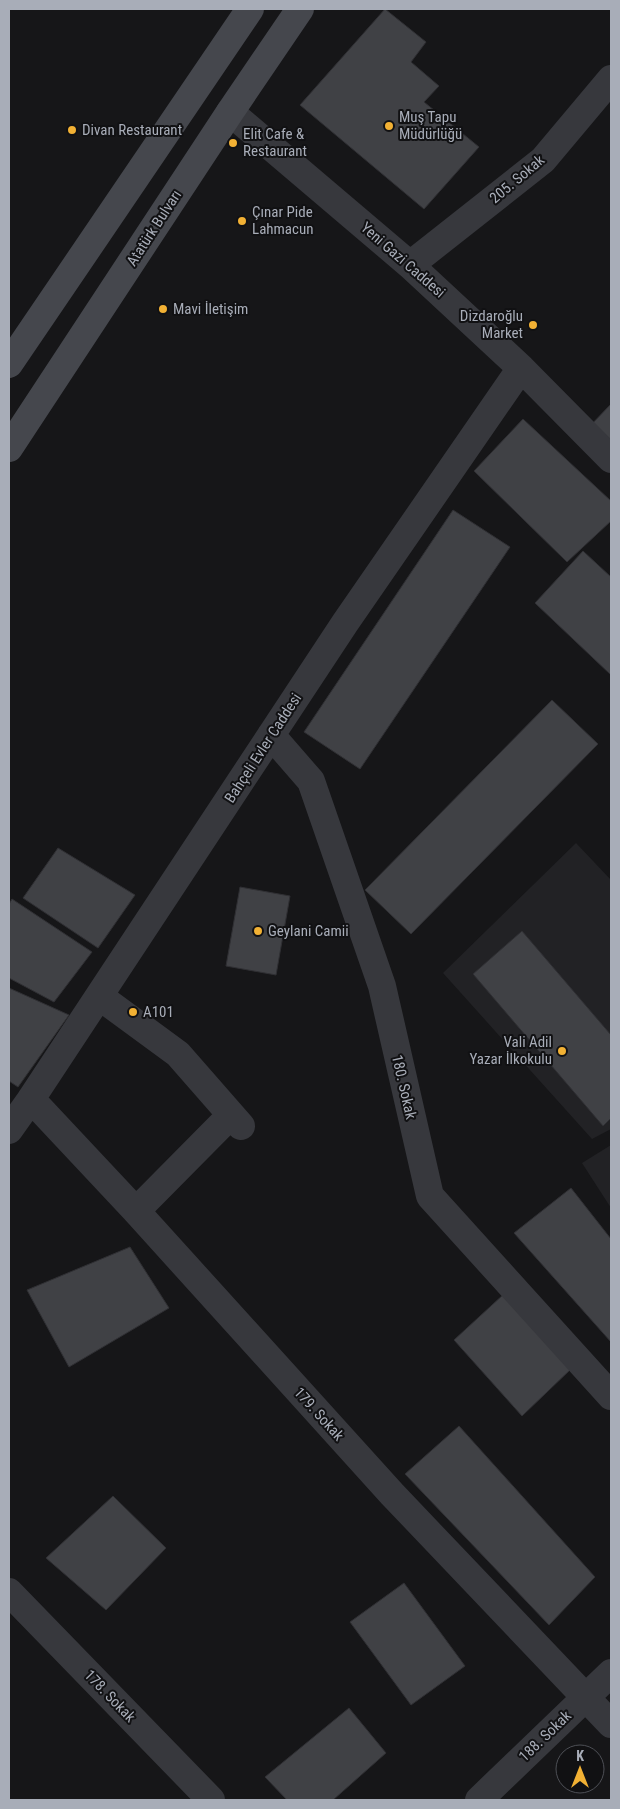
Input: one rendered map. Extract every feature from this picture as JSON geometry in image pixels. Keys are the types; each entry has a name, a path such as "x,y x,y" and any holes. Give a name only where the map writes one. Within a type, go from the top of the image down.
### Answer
{"main road":[{"path":"9,364 250,9"},
{"name":"Atatürk Bulvarı","path":"9,448 300,9"}],"street":[{"name":"205. Sokak","path":"410,265 542,160 602,106 611,79"},
{"name":"Yeni Gazi Caddesi","path":"230,112 410,265 521,368 611,459"},
{"name":"Bahçeli Evler Caddesi","path":"9,1130 345,623 521,368"},
{"name":"180. Sokak","path":"271,735 311,781 382,986 430,1196 611,1396"},
{"path":"99,996 178,1054 236,1120 136,1210"},
{"name":"179. Sokak","path":"31,1099 136,1210 392,1494 611,1724"},
{"name":"178. Sokak","path":"9,1592 211,1800"},
{"name":"188. Sokak","path":"479,1800 611,1672"}],"shaded area":[{"name":"Vali Adil Yazar İlkokulu","path":"576,843 611,880 611,1129 592,1139 443,973"},
{"path":"611,1145 611,1208 582,1163"}],"building":[{"name":"Muş Tapu Müdürlüğü","path":"385,9 426,42 411,62 439,86 424,102 479,147 424,209 300,105"},
{"path":"611,404 611,449 589,427"},
{"path":"523,419 611,501 611,521 567,562 474,471"},
{"path":"453,510 510,547 360,769 304,732"},
{"path":"583,551 611,577 611,675 535,603"},
{"path":"552,700 598,744 411,934 365,890"},
{"path":"58,848 135,895 98,948 23,898"},
{"name":"Geylani Camii","path":"240,887 290,896 276,975 226,966"},
{"path":"12,899 92,952 54,1002 9,978 9,904"},
{"path":"522,931 611,1035 611,1118 603,1126 473,974"},
{"path":"9,988 69,1015 18,1087 9,1081"},
{"path":"571,1188 611,1239 611,1342 514,1233"},
{"path":"130,1247 169,1308 69,1367 27,1290"},
{"path":"504,1294 571,1369 522,1416 454,1340"},
{"path":"459,1426 595,1577 549,1625 405,1474"},
{"path":"113,1496 166,1548 106,1610 46,1558"},
{"path":"404,1583 465,1666 411,1705 350,1622"},
{"path":"349,1708 386,1753 333,1800 287,1800 265,1777"}],"place":[{"name":"Muş Tapu Müdürlüğü","path":"389,126"},
{"name":"Divan Restaurant","path":"72,130"},
{"name":"Elit Cafe & Restaurant","path":"233,143"},
{"name":"Çınar Pide Lahmacun","path":"242,221"},
{"name":"Mavi İletişim","path":"163,309"},
{"name":"Dizdaroğlu Market","path":"533,325"},
{"name":"Geylani Camii","path":"258,931"},
{"name":"A101","path":"133,1012"},
{"name":"Vali Adil Yazar İlkokulu","path":"562,1051"}]}
